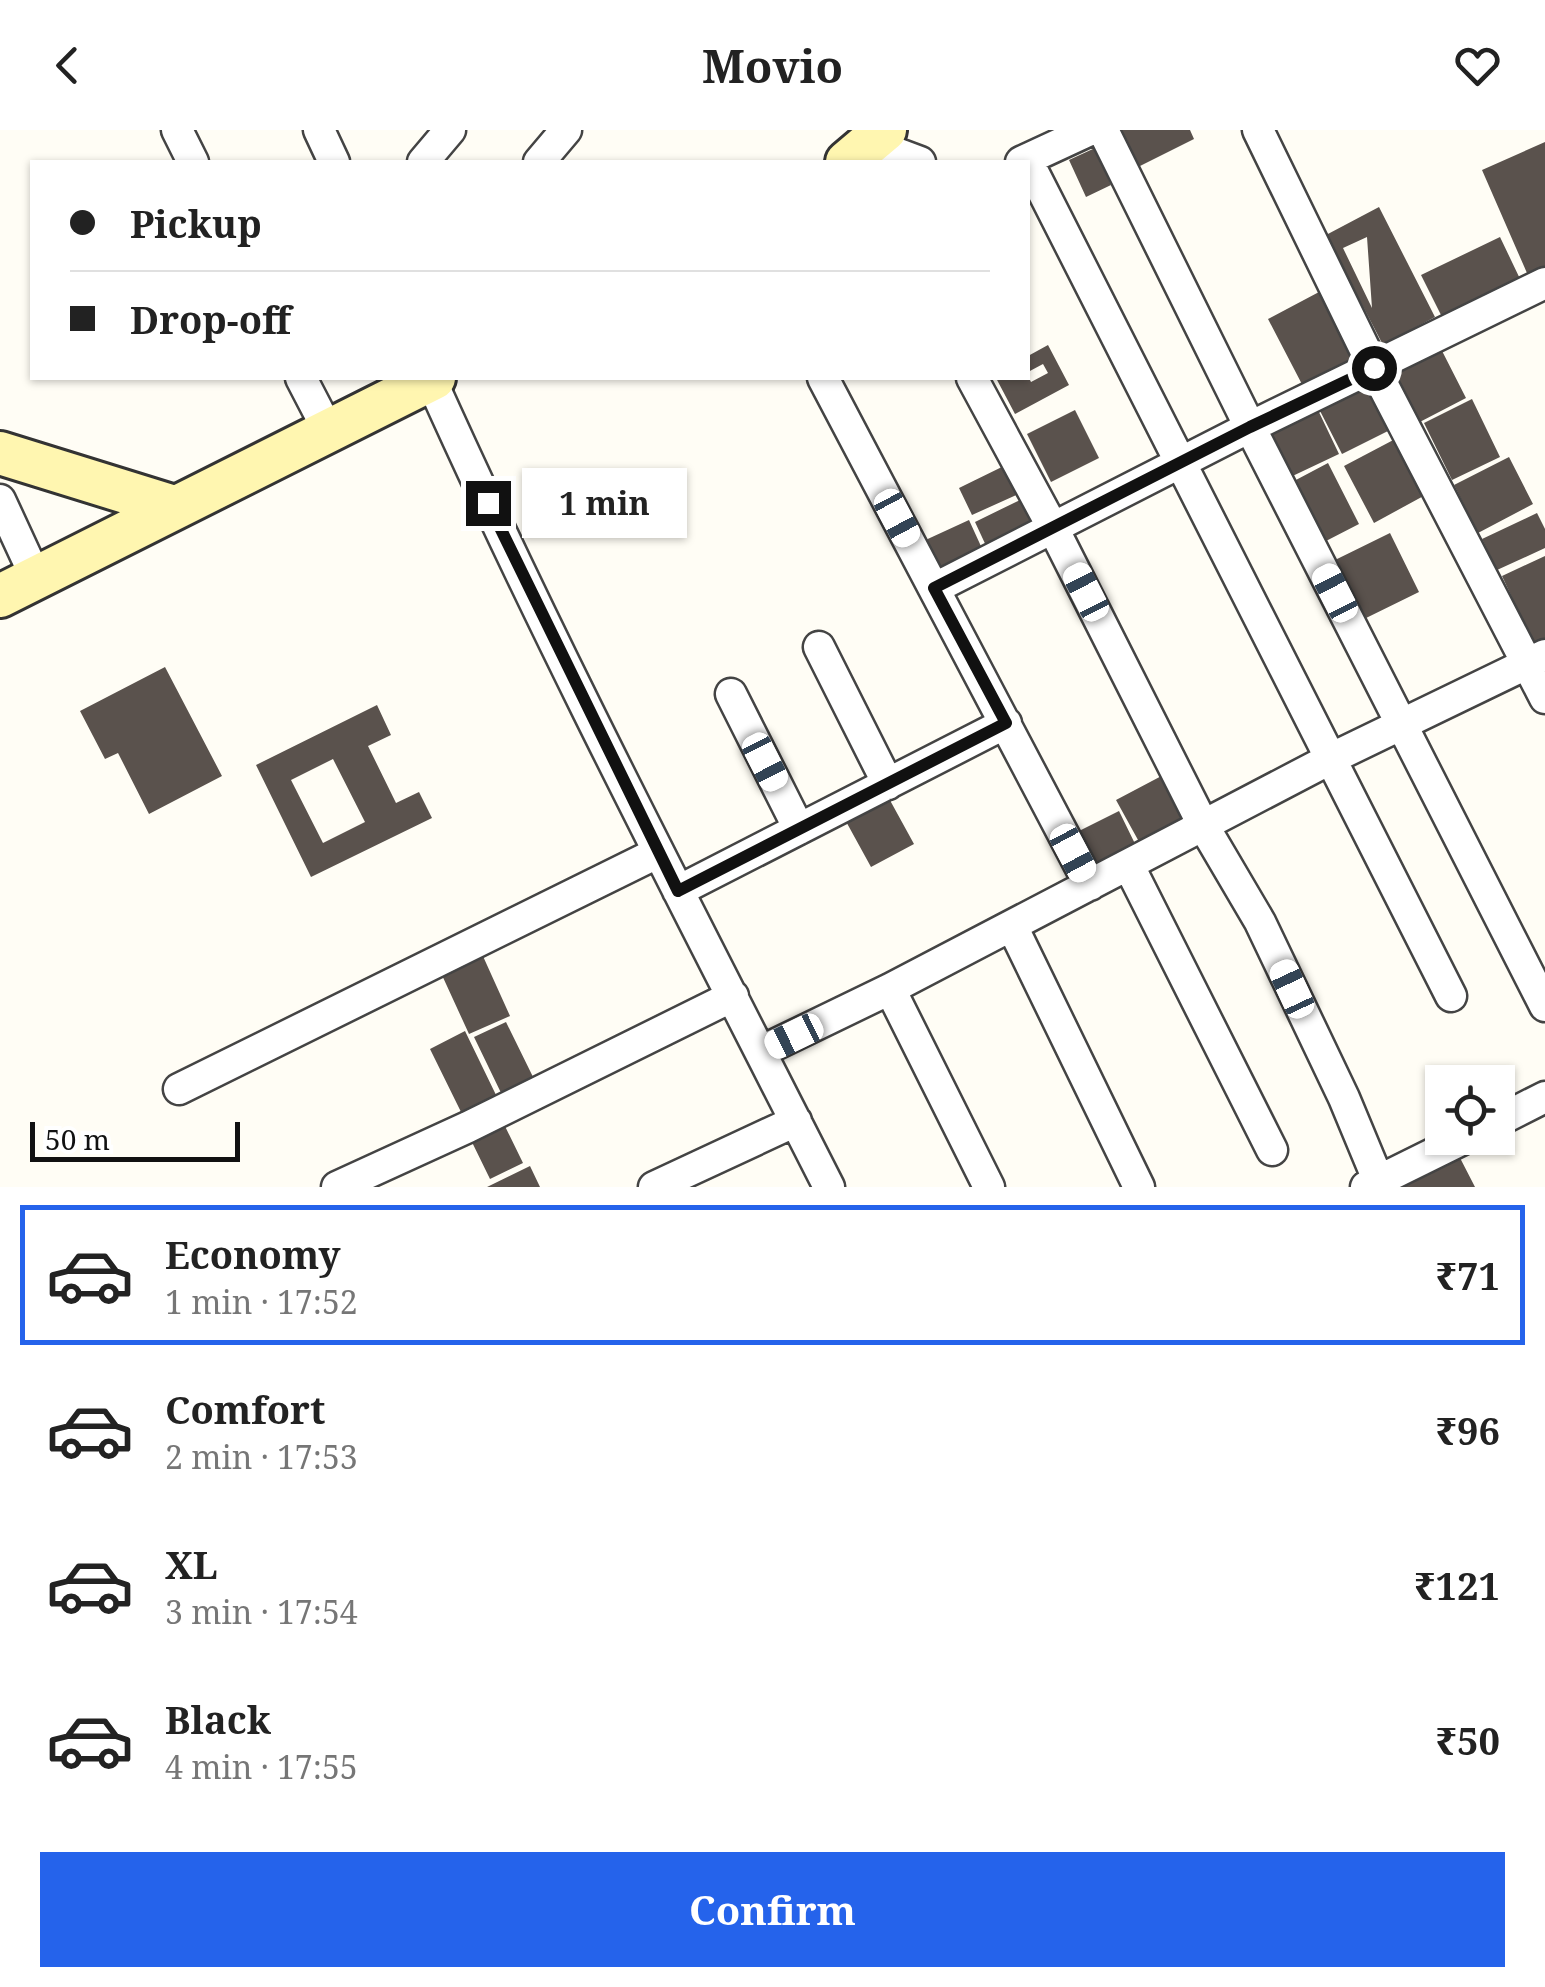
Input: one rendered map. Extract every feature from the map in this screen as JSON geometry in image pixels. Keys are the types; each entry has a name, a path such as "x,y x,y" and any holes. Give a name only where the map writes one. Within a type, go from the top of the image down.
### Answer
{"street":[{"path":"177,130 193,160"},
{"path":"319,130 333,160"},
{"path":"425,160 450,130"},
{"path":"541,160 566,130"},
{"path":"1026,160 1090,130"},
{"path":"1103,130 1545,1006"},
{"path":"1258,130 1374,368 1536,659 1545,698"},
{"path":"862,152 908,160"},
{"path":"1030,173 1332,758 1450,996"},
{"path":"934,588 1545,283"},
{"path":"303,380 328,430"},
{"path":"0,500 18,587 428,380"},
{"path":"433,380 502,534 657,853 829,1187"},
{"path":"823,380 1090,885"},
{"path":"973,380 1054,528 1203,825 1260,922 1344,1098 1375,1185 1432,1155"},
{"path":"0,453 174,508"},
{"path":"820,646 888,784"},
{"path":"762,1051 890,989 1332,758 1536,659"},
{"path":"731,694 799,829"},
{"path":"678,891 1006,723"},
{"path":"178,1089 657,853"},
{"path":"1128,866 1272,1150"},
{"path":"1012,926 1140,1187"},
{"path":"890,989 989,1187"},
{"path":"337,1187 733,996"},
{"path":"1515,1112 1545,1097"},
{"path":"654,1187 796,1121"}],"building":[{"path":"1119,130 1190,130 1194,139 1138,167"},
{"path":"1545,142 1545,273 1530,280 1482,170"},
{"path":"1095,148 1111,185 1086,197 1069,160"},
{"path":"1379,207 1435,317 1383,345 1326,235","holes":["1367,237 1372,308 1343,248"]},
{"path":"1500,237 1522,283 1444,321 1421,275"},
{"path":"1319,292 1358,365 1306,392 1268,319"},
{"path":"1438,343 1466,398 1414,425 1385,370"},
{"path":"1048,345 1069,385 1015,414 997,380 1031,382 1048,373 1043,364 1030,371 1030,355"},
{"path":"1372,376 1398,426 1342,454 1317,405"},
{"path":"1472,399 1500,457 1452,480 1424,423"},
{"path":"1317,408 1339,454 1282,481 1261,436"},
{"path":"1075,410 1099,458 1051,482 1027,434"},
{"path":"1399,437 1429,493 1374,523 1344,466"},
{"path":"1509,457 1533,504 1478,533 1454,485"},
{"path":"1010,463 1023,492 972,515 959,488"},
{"path":"1328,463 1359,524 1326,541 1294,481"},
{"path":"1028,496 1041,523 988,550 975,522"},
{"path":"1537,513 1545,529 1545,548 1497,570 1482,539"},
{"path":"969,520 985,555 936,578 919,543"},
{"path":"1390,533 1419,592 1362,620 1333,561"},
{"path":"1545,556 1545,642 1535,647 1502,576"},
{"path":"165,667 222,776 149,814 118,753 105,759 80,711"},
{"path":"377,705 391,735 368,746 396,803 419,792 432,818 311,877 256,765","holes":["333,759 365,822 323,843 291,780"]},
{"path":"1169,772 1195,821 1143,849 1116,800"},
{"path":"886,793 914,844 871,867 843,816"},
{"path":"1119,811 1140,854 1095,876 1073,834"},
{"path":"482,954 510,1016 469,1034 441,973"},
{"path":"506,1022 535,1081 503,1097 474,1037"},
{"path":"465,1031 497,1097 462,1114 430,1049"},
{"path":"501,1118 523,1163 490,1179 468,1134"},
{"path":"1459,1155 1475,1187 1404,1187 1401,1181"},
{"path":"530,1166 540,1187 487,1187"}],"route":[{"path":"488,503 678,891 1006,723 934,588 1374,368"}]}
